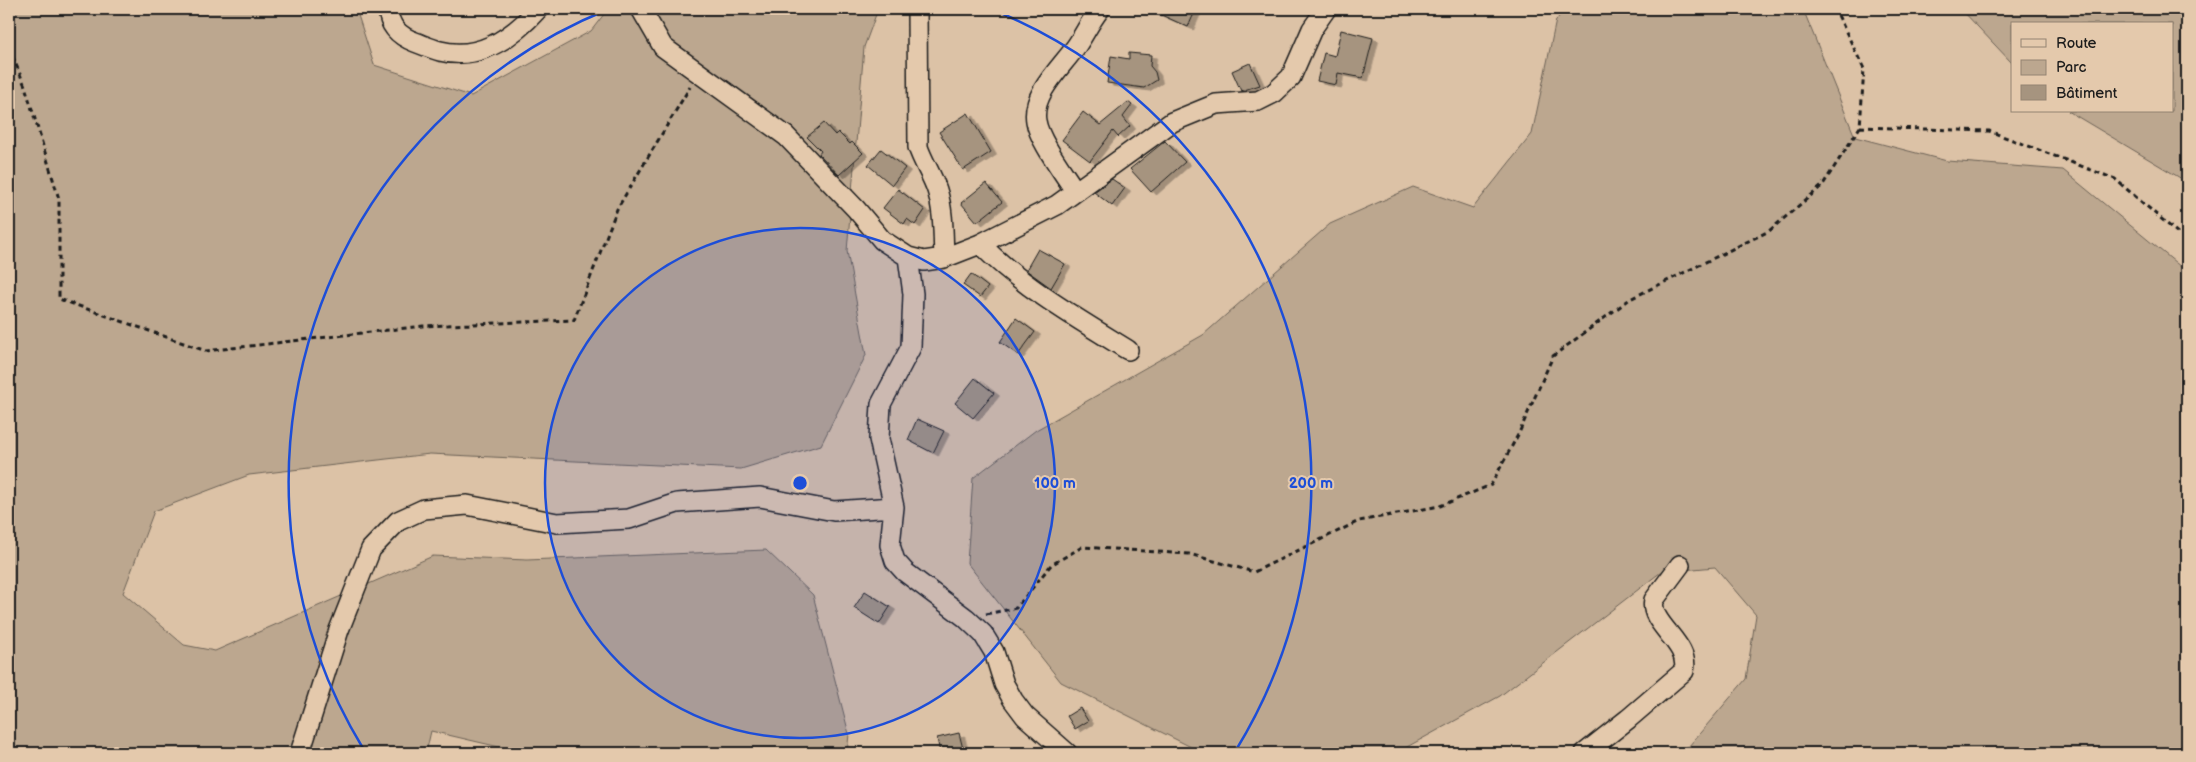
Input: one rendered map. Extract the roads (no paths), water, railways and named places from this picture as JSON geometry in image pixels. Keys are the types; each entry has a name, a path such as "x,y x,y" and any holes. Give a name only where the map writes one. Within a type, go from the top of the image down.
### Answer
{"street":[{"path":"388,9 388,17 394,29 402,37 440,52 460,54 478,51 501,41 514,33 538,9"},
{"path":"641,9 663,47 786,136 856,209 882,240 908,257 924,261 944,258 980,244 1057,205 1172,122 1216,104 1258,102 1274,94 1291,76 1312,29 1326,9"},
{"path":"917,9 918,146 923,162 938,192 944,258"},
{"path":"1075,191 1040,133 1036,122 1035,109 1044,89 1100,9"},
{"path":"980,244 1001,265 1025,284 1128,350"},
{"path":"908,257 913,294 911,347 881,404 878,439 894,507 890,544 895,561 905,572 966,618 983,634 994,652 1004,684 1013,700 1025,716 1068,753"},
{"path":"300,753 339,630 371,549 398,521 424,509 467,505 558,523 629,519 677,503 760,497 834,511 894,507"},
{"path":"1584,753 1628,719 1684,671 1686,664 1682,651 1654,612 1653,604 1680,565"}]}
